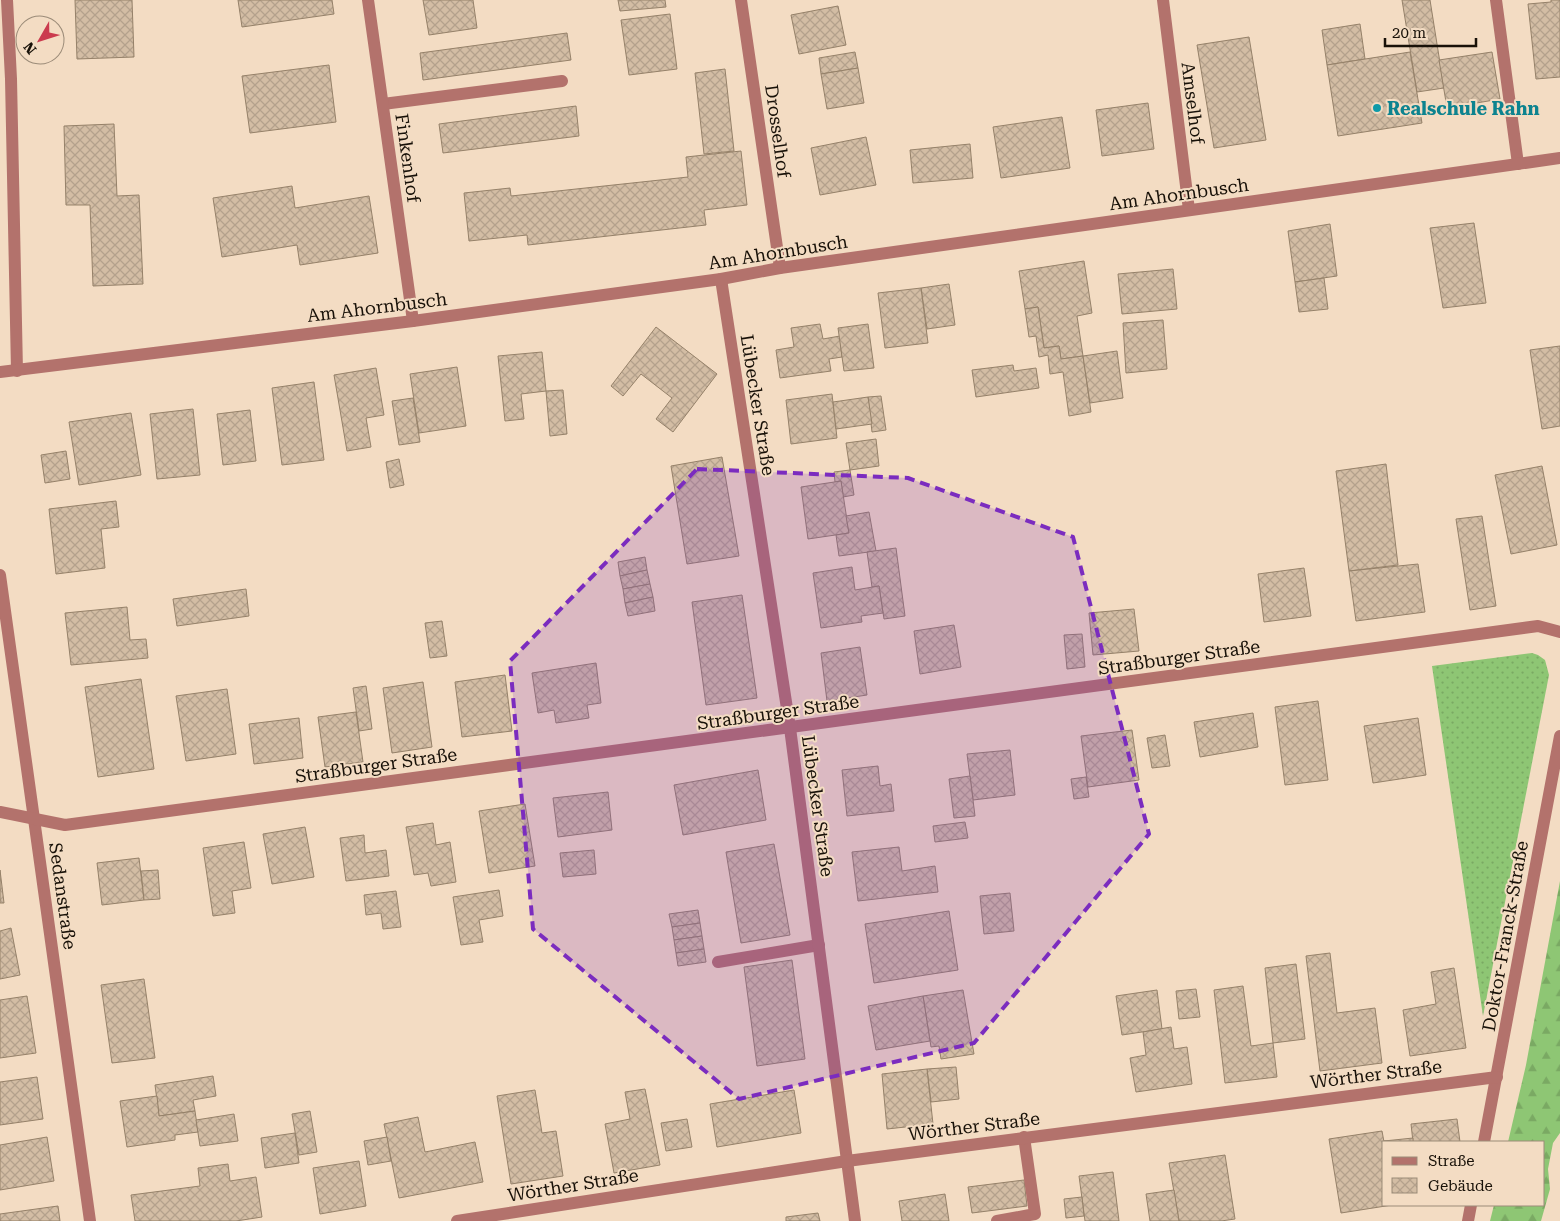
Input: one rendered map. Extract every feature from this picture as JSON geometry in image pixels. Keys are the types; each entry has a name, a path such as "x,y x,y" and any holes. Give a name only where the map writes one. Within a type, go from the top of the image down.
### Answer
{"street":[{"path":"7,0 11,79 17,371"},
{"name":"Finkenhof","path":"368,0 413,321"},
{"name":"Drosselhof","path":"741,0 780,268"},
{"name":"Amselhof","path":"1163,0 1189,210"},
{"path":"1496,0 1518,164"},
{"path":"383,104 562,81"},
{"name":"Am Ahornbusch","path":"0,372 413,321 721,279 780,268 1560,158"},
{"name":"Lübecker Straße","path":"721,279 790,728 855,1221"},
{"name":"Sedanstraße","path":"0,575 90,1221"},
{"name":"Straßburger Straße","path":"0,812 65,825 1538,626 1560,632"},
{"name":"Doktor-Franck-Straße","path":"1484,1141 1560,736"},
{"path":"718,962 819,945"},
{"name":"Wörther Straße","path":"457,1221 847,1160 1497,1077"},
{"path":"997,1221 1035,1214 1024,1138"},
{"path":"1468,1221 1471,1206"}],"highlighted area":[{"path":"697,469 908,478 1073,537 1149,834 974,1043 739,1099 533,929 510,661"}],"green space":[{"path":"1532,653 1545,660 1549,675 1483,1016 1432,666"},
{"path":"1560,881 1560,1133 1553,1143 1548,1169 1550,1189 1541,1221 1490,1221 1494,1206 1545,1206 1545,1141 1508,1141 1526,1065"}],"building":[{"path":"75,0 132,0 134,57 77,59"},
{"path":"238,0 332,0 334,14 242,27"},
{"path":"423,0 473,0 477,28 429,35"},
{"path":"618,0 665,0 666,7 620,11"},
{"path":"1402,0 1430,0 1444,88 1417,92"},
{"path":"1551,0 1560,0 1560,77 1536,79 1528,4 1551,2"},
{"path":"838,6 846,45 799,54 791,15"},
{"path":"670,14 677,69 629,75 621,20"},
{"path":"1360,24 1365,59 1327,65 1322,30"},
{"path":"567,33 571,60 423,80 420,53"},
{"path":"1249,37 1266,140 1214,148 1197,45"},
{"path":"855,52 858,68 821,74 819,58"},
{"name":"Realschule Rahn","path":"1410,52 1422,123 1338,136 1327,65"},
{"path":"1492,52 1500,99 1447,108 1439,60"},
{"path":"329,65 336,122 250,133 242,76"},
{"path":"858,68 864,103 827,109 821,74"},
{"path":"725,69 734,151 704,154 695,73"},
{"path":"1148,103 1154,149 1102,156 1096,110"},
{"path":"576,106 579,136 443,153 439,124"},
{"path":"1062,117 1070,168 1001,178 993,127"},
{"path":"114,124 117,196 139,195 143,284 93,286 90,205 66,205 64,126"},
{"path":"866,137 876,185 820,195 811,148"},
{"path":"970,144 973,178 913,183 910,150"},
{"path":"741,151 747,205 704,210 706,225 528,245 527,235 469,241 464,193 510,188 511,196 688,177 686,157"},
{"path":"292,186 295,208 369,196 378,253 300,265 297,245 222,257 213,198"},
{"path":"1474,223 1486,303 1443,308 1430,228"},
{"path":"1330,224 1337,276 1295,282 1288,231"},
{"path":"1084,261 1092,313 1077,316 1083,356 1061,359 1059,346 1044,348 1038,307 1025,309 1019,271"},
{"path":"1173,269 1177,309 1122,314 1118,274"},
{"path":"1324,278 1328,309 1299,312 1295,282"},
{"path":"949,284 955,325 927,329 921,288"},
{"path":"921,288 928,343 885,348 878,293"},
{"path":"1038,307 1044,348 1059,346 1061,359 1083,356 1091,412 1069,416 1063,372 1050,374 1048,355 1039,357 1036,336 1029,337 1025,309"},
{"path":"1163,320 1167,369 1126,373 1123,323"},
{"path":"820,324 823,339 840,336 842,357 829,359 831,371 780,378 776,350 794,347 791,328"},
{"path":"868,324 874,368 844,371 838,328"},
{"path":"656,327 717,374 673,432 656,419 672,398 641,374 623,396 611,386"},
{"path":"1560,346 1560,426 1542,429 1530,350"},
{"path":"1117,351 1123,398 1090,403 1083,356"},
{"path":"542,352 546,391 521,394 524,419 505,421 498,356"},
{"path":"1013,365 1014,371 1036,368 1039,388 976,397 972,370"},
{"path":"457,367 466,426 419,433 410,374"},
{"path":"376,368 384,415 366,418 371,447 347,451 334,375"},
{"path":"314,382 324,460 282,465 272,388"},
{"path":"563,390 567,434 550,436 546,391"},
{"path":"832,394 837,438 791,444 786,400"},
{"path":"881,396 886,430 872,432 868,397"},
{"path":"868,397 872,424 836,429 833,402"},
{"path":"413,398 420,442 399,445 392,401"},
{"path":"193,409 200,475 157,479 150,414"},
{"path":"250,410 256,461 223,465 217,414"},
{"path":"131,413 141,475 79,485 69,422"},
{"path":"876,439 879,466 850,470 846,443"},
{"path":"66,451 70,479 45,483 41,455"},
{"path":"722,457 739,556 687,564 671,466"},
{"path":"399,459 404,485 390,488 386,462"},
{"path":"1386,464 1398,565 1349,571 1336,471"},
{"path":"1542,466 1557,545 1511,554 1495,475"},
{"path":"850,470 854,495 843,497 841,481 835,482 834,472"},
{"path":"841,481 849,533 808,539 801,487"},
{"path":"116,501 119,527 101,529 105,568 56,574 49,509"},
{"path":"869,512 876,551 839,556 836,535 849,533 846,516"},
{"path":"1482,516 1496,606 1470,610 1456,519"},
{"path":"896,548 905,616 884,619 879,586 872,587 867,552"},
{"path":"645,557 647,570 620,576 618,562"},
{"path":"1418,564 1425,612 1356,621 1349,571"},
{"path":"852,567 855,590 879,586 883,613 861,616 862,622 821,628 813,573"},
{"path":"1304,568 1311,616 1264,622 1258,574"},
{"path":"647,570 650,584 623,589 620,576"},
{"path":"650,584 653,597 625,603 623,589"},
{"path":"246,589 249,616 177,626 173,599"},
{"path":"742,595 757,698 706,705 692,602"},
{"path":"653,597 655,611 628,616 625,603"},
{"path":"127,607 130,640 146,639 148,658 71,665 65,613"},
{"path":"1134,609 1139,651 1093,655 1089,613"},
{"path":"442,621 447,656 430,658 425,623"},
{"path":"954,625 961,667 920,674 914,631"},
{"path":"1082,634 1085,667 1067,669 1064,635"},
{"path":"860,647 867,695 827,701 821,653"},
{"path":"596,663 601,703 587,705 589,718 556,723 554,710 538,713 532,673"},
{"path":"505,675 512,731 462,737 455,682"},
{"path":"141,679 154,769 98,777 85,687"},
{"path":"423,682 432,747 392,753 383,688"},
{"path":"366,686 372,729 359,731 353,688"},
{"path":"227,689 236,754 186,761 176,696"},
{"path":"1318,701 1328,780 1285,785 1275,707"},
{"path":"356,712 363,762 325,767 318,717"},
{"path":"1253,713 1258,747 1200,757 1194,722"},
{"path":"299,718 303,758 254,764 249,724"},
{"path":"1418,718 1426,775 1373,783 1364,726"},
{"path":"1132,730 1139,780 1088,787 1081,736"},
{"path":"1165,735 1170,766 1152,768 1147,738"},
{"path":"1010,750 1015,795 973,800 967,754"},
{"path":"878,766 880,786 891,784 894,811 847,816 842,770"},
{"path":"758,770 766,820 683,835 674,785"},
{"path":"970,776 975,816 954,818 949,779"},
{"path":"1086,777 1089,797 1074,799 1071,779"},
{"path":"608,792 612,830 558,837 553,798"},
{"path":"525,804 535,866 489,873 479,811"},
{"path":"965,822 968,838 935,842 933,826"},
{"path":"433,823 436,845 450,842 456,882 431,886 428,873 414,875 406,827"},
{"path":"305,827 314,877 272,884 263,834"},
{"path":"364,835 365,853 386,850 389,876 346,881 340,838"},
{"path":"244,842 251,888 232,891 235,913 213,916 203,848"},
{"path":"774,844 790,935 741,943 726,852"},
{"path":"899,847 902,871 935,866 938,892 858,901 852,852"},
{"path":"594,850 596,874 563,877 560,853"},
{"path":"139,858 144,900 102,905 97,863"},
{"path":"0,870 4,903 0,903"},
{"path":"158,870 160,899 144,900 141,871"},
{"path":"499,890 503,916 479,920 483,942 461,945 453,897"},
{"path":"396,891 401,927 383,929 381,913 366,915 364,895"},
{"path":"1010,893 1014,931 984,934 980,896"},
{"path":"698,910 700,923 672,927 669,914"},
{"path":"949,911 958,970 874,983 865,924"},
{"path":"700,923 702,936 674,940 672,927"},
{"path":"11,928 20,975 0,979 0,931"},
{"path":"702,936 704,949 676,953 674,940"},
{"path":"704,949 706,962 678,966 676,953"},
{"path":"1330,953 1337,1013 1375,1008 1382,1063 1320,1071 1306,956"},
{"path":"792,960 805,1059 757,1066 744,967"},
{"path":"1296,964 1305,1039 1273,1043 1265,968"},
{"path":"1454,968 1466,1048 1410,1056 1403,1010 1436,1004 1431,972"},
{"path":"144,979 155,1058 112,1063 101,985"},
{"path":"1243,986 1251,1046 1273,1043 1277,1077 1225,1083 1214,990"},
{"path":"1196,989 1200,1017 1179,1019 1176,991"},
{"path":"963,990 974,1054 941,1059 939,1046 931,1047 923,996"},
{"path":"1157,990 1162,1029 1122,1035 1116,996"},
{"path":"27,996 36,1053 0,1058 0,1000"},
{"path":"923,996 930,1041 876,1050 868,1006"},
{"path":"1171,1027 1174,1049 1187,1047 1192,1084 1136,1092 1130,1058 1146,1055 1143,1032"},
{"path":"956,1067 959,1099 931,1102 927,1069"},
{"path":"927,1069 933,1124 887,1129 882,1074"},
{"path":"213,1076 216,1096 193,1100 195,1111 159,1116 155,1085"},
{"path":"37,1077 43,1119 0,1125 0,1082"},
{"path":"645,1089 660,1165 614,1173 605,1124 630,1119 625,1092"},
{"path":"535,1090 542,1133 556,1131 563,1176 511,1184 497,1096"},
{"path":"794,1090 801,1133 717,1147 710,1104"},
{"path":"157,1096 159,1116 195,1111 198,1132 175,1135 175,1140 127,1147 120,1101"},
{"path":"310,1111 317,1152 299,1155 292,1114"},
{"path":"234,1114 238,1141 200,1146 196,1120"},
{"path":"418,1117 425,1152 475,1142 483,1182 399,1198 384,1124"},
{"path":"687,1119 692,1147 666,1151 661,1123"},
{"path":"1457,1119 1460,1141 1413,1141 1411,1124"},
{"path":"1382,1131 1384,1141 1382,1141 1382,1206 1386,1206 1341,1213 1329,1139"},
{"path":"295,1133 299,1163 265,1168 261,1138"},
{"path":"47,1137 54,1181 0,1190 0,1145"},
{"path":"387,1137 391,1161 368,1165 364,1141"},
{"path":"1413,1138 1413,1141 1384,1141"},
{"path":"1225,1155 1235,1219 1179,1221 1169,1163"},
{"path":"359,1161 366,1206 320,1214 313,1168"},
{"path":"228,1164 230,1181 256,1177 262,1217 236,1221 135,1221 131,1195 200,1186 198,1168"},
{"path":"1113,1172 1119,1221 1085,1221 1079,1176"},
{"path":"1024,1180 1027,1206 972,1213 968,1187"},
{"path":"1174,1190 1179,1221 1150,1221 1146,1194"},
{"path":"945,1194 949,1221 902,1221 899,1201"},
{"path":"1082,1197 1084,1216 1066,1218 1064,1199"},
{"path":"58,1206 60,1221 0,1221 0,1214"},
{"path":"818,1213 820,1221 786,1221 786,1217"}],"place":[{"name":"Realschule Rahn","path":"1377,108"}]}
